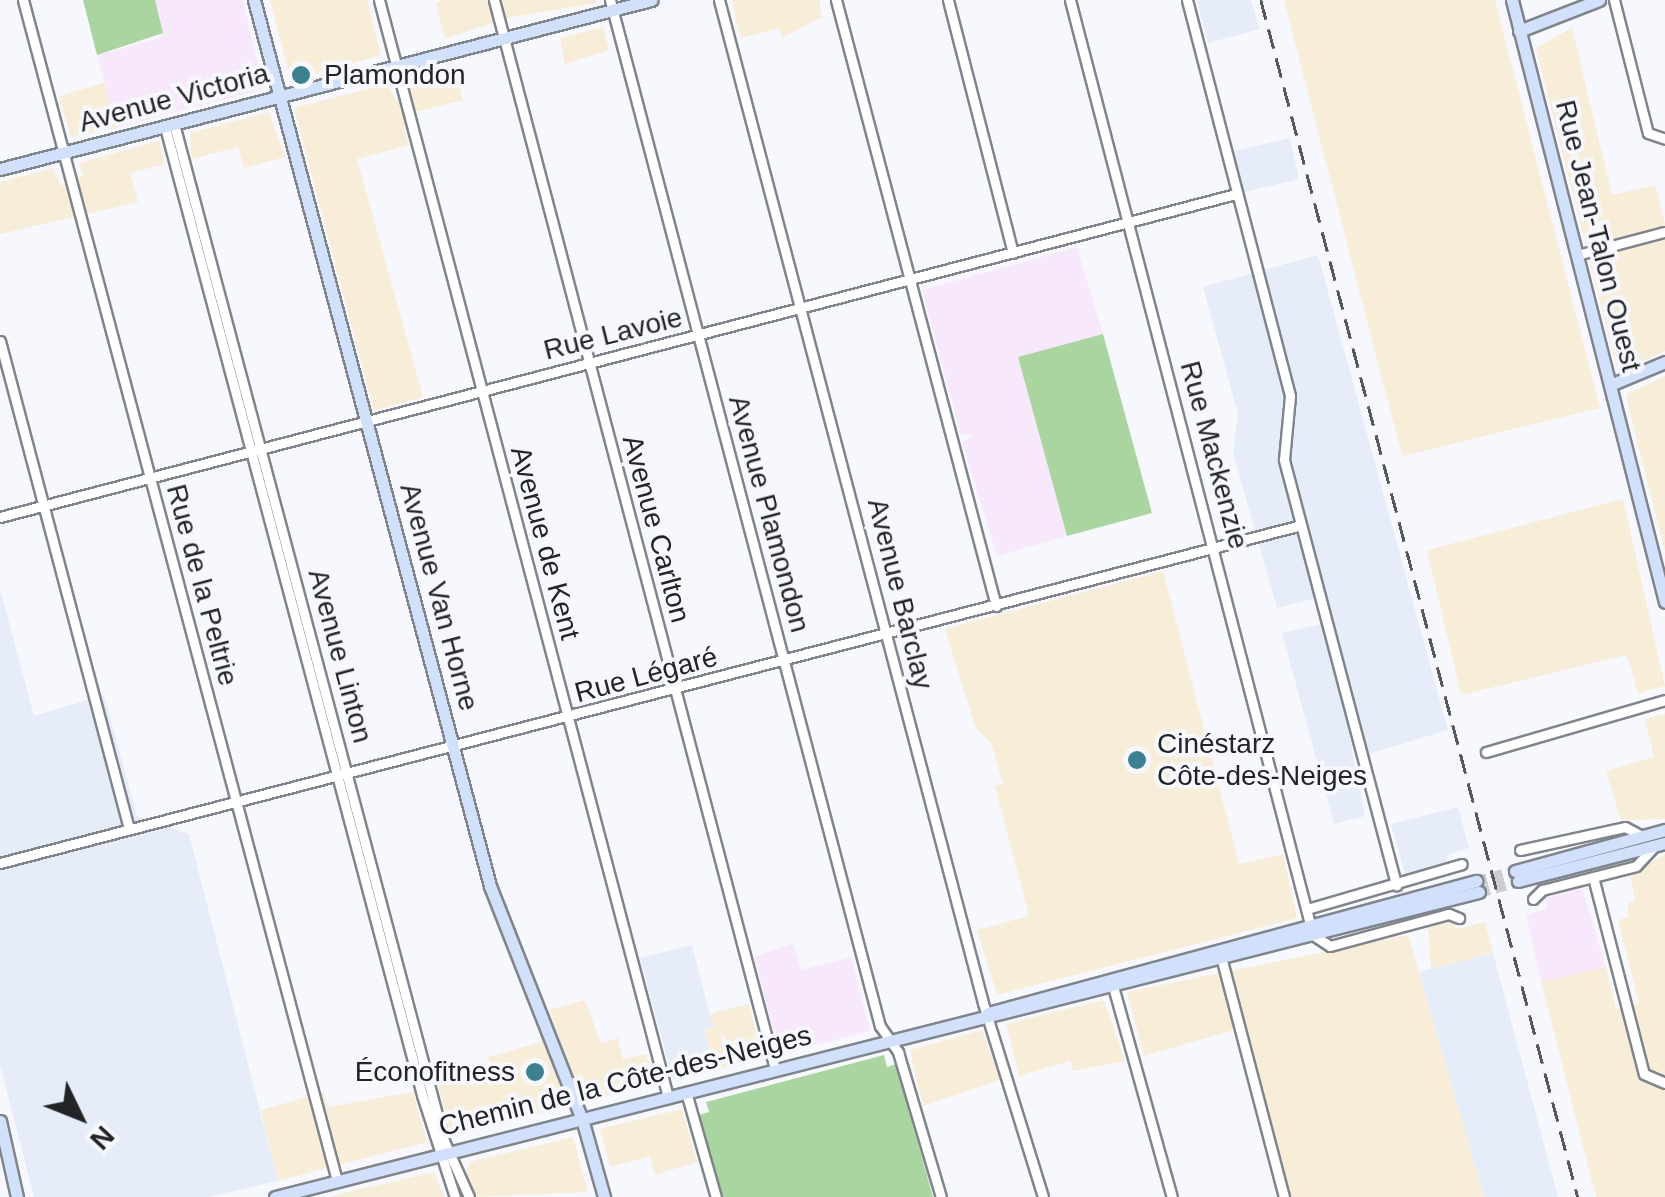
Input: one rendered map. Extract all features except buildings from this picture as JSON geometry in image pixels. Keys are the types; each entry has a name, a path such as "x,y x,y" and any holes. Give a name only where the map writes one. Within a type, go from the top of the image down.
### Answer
{"main road":[{"name":"Avenue Van Horne","path":"254,0 503,927 582,1119 604,1197"},
{"name":"Avenue Victoria","path":"0,169 504,38 611,5 651,0"},
{"name":"Rue Jean-Talon Ouest","path":"1512,0 1665,602"},
{"path":"1520,31 1599,0"},
{"path":"1610,386 1665,362"},
{"path":"1660,844 1516,876 1665,830"},
{"name":"Chemin de la Côte-des-Neiges","path":"275,1197 988,1013 1001,1016 1112,982 1478,886"},
{"path":"0,1121 20,1197"}],"street":[{"name":"Rue de la Peltrie","path":"23,0 337,1181"},
{"name":"Avenue de Kent","path":"379,0 668,1097"},
{"name":"Avenue Carlton","path":"494,0 775,1069"},
{"name":"Avenue Barclay","path":"719,0 988,1013 1043,1197"},
{"path":"836,0 996,606"},
{"path":"948,0 1014,253"},
{"name":"Rue Mackenzie","path":"1070,0 1312,929"},
{"path":"1187,0 1290,396 1284,460 1396,885"},
{"path":"1614,0 1648,133 1665,139"},
{"name":"Avenue Plamondon","path":"611,5 880,1026 911,1090 941,1197"},
{"name":"Avenue Linton","path":"170,126 348,776 455,1197"},
{"name":"Rue Lavoie","path":"0,517 1236,194"},
{"path":"1577,255 1664,232"},
{"path":"0,342 129,829"},
{"name":"Avenue Linton","path":"256,450 337,777 444,1154 468,1197"},
{"name":"Rue Légaré","path":"0,863 236,800 348,776 568,719 1301,525"},
{"path":"1486,752 1665,700"},
{"path":"1520,850 1628,827 1642,836"},
{"path":"1532,899 1542,890 1636,866 1660,844"},
{"path":"1307,909 1462,864"},
{"path":"1593,877 1644,1074 1665,1083"},
{"name":"Chemin de la Côte-des-Neiges","path":"1312,929 1328,946 1449,914 1459,918"},
{"path":"1220,954 1284,1197"},
{"path":"1112,982 1172,1197"},
{"path":"686,1092 716,1197"}],"shaded area":[{"path":"155,0 243,0 264,89 116,128 97,55 160,38"},
{"path":"270,0 367,0 381,55 291,81"},
{"path":"732,0 819,0 822,17 782,38 779,28 740,38"},
{"path":"1197,0 1251,0 1260,29 1208,43"},
{"path":"1284,0 1495,0 1600,408 1402,456"},
{"path":"436,3 596,3 507,18 445,39"},
{"path":"603,27 609,50 565,64 560,38"},
{"path":"1572,28 1612,195 1655,185 1665,225 1665,351 1625,370 1616,365 1536,48"},
{"path":"454,62 463,100 416,112 404,128 409,145 357,159 423,397 374,411 294,108 387,84 397,101 411,74"},
{"path":"104,83 116,128 71,137 59,96"},
{"path":"269,112 285,157 244,168 238,147 191,159 190,133"},
{"path":"1290,138 1299,179 1236,194 1226,153"},
{"path":"159,141 165,164 130,173 138,202 0,234 0,182 53,168 61,186 83,176 79,163"},
{"path":"1077,247 1103,334 1018,358 1067,536 997,556 962,442 975,435 961,435 922,290"},
{"path":"1318,255 1448,730 1362,756 1333,651 1365,816 1334,824 1282,633 1326,623 1320,597 1277,608 1233,453 1238,414 1203,287"},
{"path":"1665,376 1665,551 1627,394"},
{"path":"1623,499 1665,686 1638,693 1627,655 1461,695 1427,550"},
{"path":"1163,571 1239,864 1283,854 1297,918 997,995 977,930 1029,916 995,786 1003,784 992,745 975,726 945,629"},
{"path":"0,589 34,716 104,695 137,816 189,834 278,1181 209,1197 34,1197 0,1065"},
{"path":"1665,714 1665,819 1621,820 1606,771 1654,757 1645,719"},
{"path":"1458,807 1469,848 1449,854 1446,864 1405,874 1391,824"},
{"path":"1665,854 1665,1197 1596,1197 1541,982 1606,967 1616,1009 1639,1004 1618,920 1629,917 1627,904 1635,900 1630,875"},
{"path":"1582,888 1606,967 1541,982 1526,915 1547,909 1546,898"},
{"path":"1451,921 1457,929 1485,922 1493,953 1431,969 1428,927"},
{"path":"1408,935 1484,1197 1284,1197 1240,1028 1144,1056 1127,992"},
{"path":"793,944 801,970 851,957 870,1031 784,1053 778,1049 754,956"},
{"path":"692,945 713,1027 704,1030 716,1070 673,1080 640,958"},
{"path":"1493,953 1558,1197 1484,1197 1419,972"},
{"path":"585,1000 601,1043 618,1038 623,1059 646,1054 655,1084 451,1136 438,1085 491,1070 488,1057 559,1037 549,1010"},
{"path":"1104,1000 1125,1061 1073,1071 1070,1061 1019,1076 1006,1024"},
{"path":"749,1004 762,1057 716,1070 704,1030 713,1027 710,1014"},
{"path":"982,1030 1000,1080 923,1106 910,1050"},
{"path":"324,1092 328,1107 413,1092 427,1142 278,1181 261,1110"},
{"path":"682,1109 697,1162 655,1175 650,1156 610,1167 600,1129"},
{"path":"573,1137 588,1192 477,1197 466,1171 470,1162"},
{"path":"434,1172 444,1197 330,1197 340,1194"}],"green space":[{"path":"83,0 155,0 163,33 97,55"},
{"path":"1103,334 1152,513 1067,536 1018,357"},
{"path":"884,1055 887,1067 896,1064 933,1197 722,1197 699,1115 709,1112 706,1102"}],"tunnel":[{"path":"1476,881 1515,871"},
{"path":"1479,892 1518,881"}],"railway":[{"path":"1261,0 1578,1197"}],"place":[{"name":"Plamondon","path":"301,75"},
{"name":"Cinéstarz Côte-des-Neiges","path":"1137,760"},
{"name":"Éconofitness","path":"535,1072"}]}
